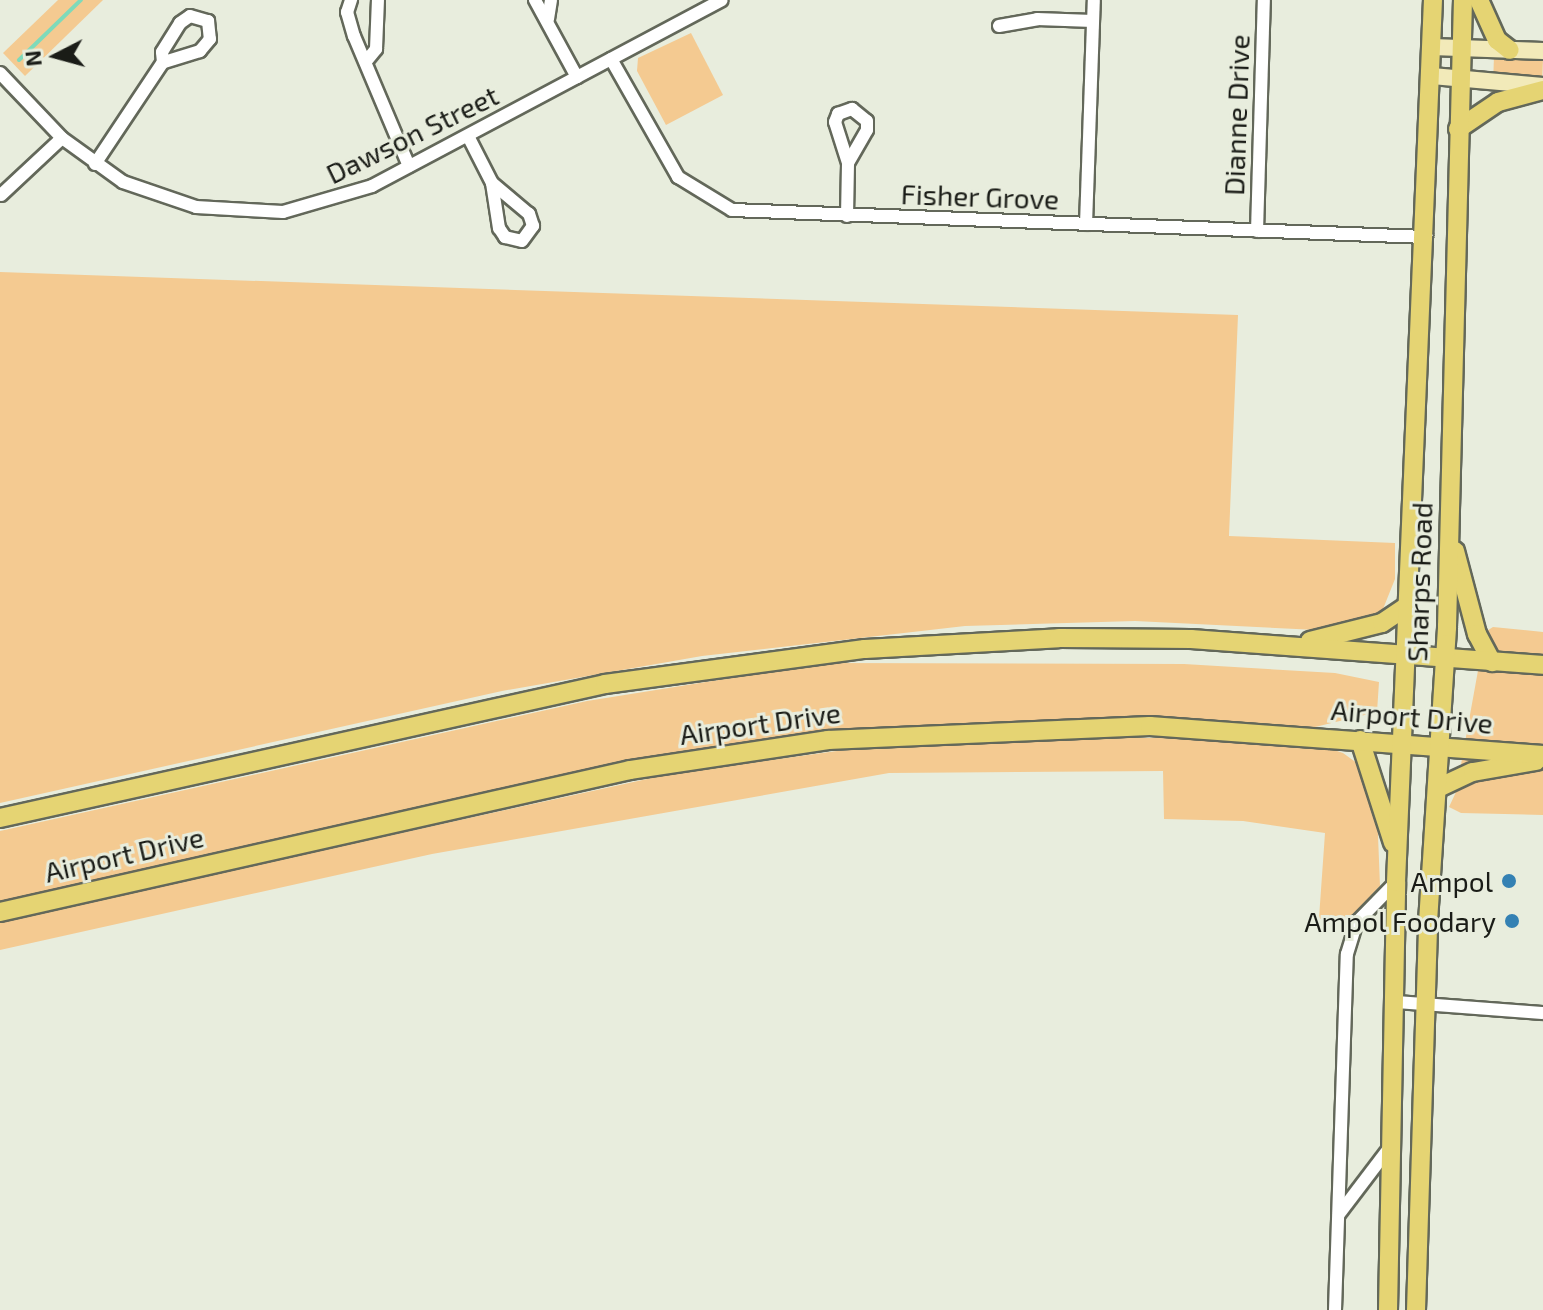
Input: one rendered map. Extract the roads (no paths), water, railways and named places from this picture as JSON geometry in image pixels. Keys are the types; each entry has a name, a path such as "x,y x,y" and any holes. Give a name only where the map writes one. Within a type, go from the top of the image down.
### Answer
{"main road":[{"name":"Sharps Road","path":"1388,1310 1394,1141 1396,882 1426,237 1433,0"},
{"name":"Sharps Road","path":"1416,1310 1426,1004 1449,528 1463,0"},
{"path":"1479,0 1497,40 1510,50"},
{"path":"1458,129 1498,102 1543,88"},
{"path":"1449,528 1477,634 1492,662"},
{"path":"1291,646 1382,623 1407,606"},
{"path":"0,818 498,705 729,664 865,649 1059,638 1291,646 1543,665"},
{"name":"Airport Drive","path":"0,912 553,786 797,744 946,731 1122,726 1402,743 1543,758"},
{"path":"1360,740 1397,861"},
{"path":"1438,788 1473,772 1543,758"}],"street":[{"path":"351,0 350,24 368,59 409,166"},
{"path":"368,59 376,49 378,0"},
{"path":"535,0 577,77"},
{"path":"548,19 551,0"},
{"name":"Dawson Street","path":"0,73 62,138 123,182 177,203 238,213 325,203 468,136 722,0"},
{"path":"1086,224 1094,0"},
{"name":"Dianne Drive","path":"1257,231 1264,0"},
{"path":"999,26 1037,19 1093,21"},
{"path":"1432,47 1543,51"},
{"name":"Fisher Grove","path":"611,59 664,159 691,189 721,206 753,214 1426,237"},
{"path":"95,164 163,62"},
{"path":"1432,76 1543,88"},
{"path":"468,136 492,183 499,228 505,237 522,241 533,226 529,214 492,183"},
{"path":"1,195 62,138"},
{"path":"847,216 848,163"},
{"path":"1335,1310 1347,954 1357,922 1396,882"},
{"path":"1396,1002 1519,1008 1543,1013"},
{"path":"1519,1008 1543,1004"},
{"path":"1338,1217 1394,1141"}],"waterway":[{"path":"19,60 81,0"}],"place":[{"name":"Ampol","path":"1509,881"},
{"name":"Ampol Foodary","path":"1512,921"}]}
